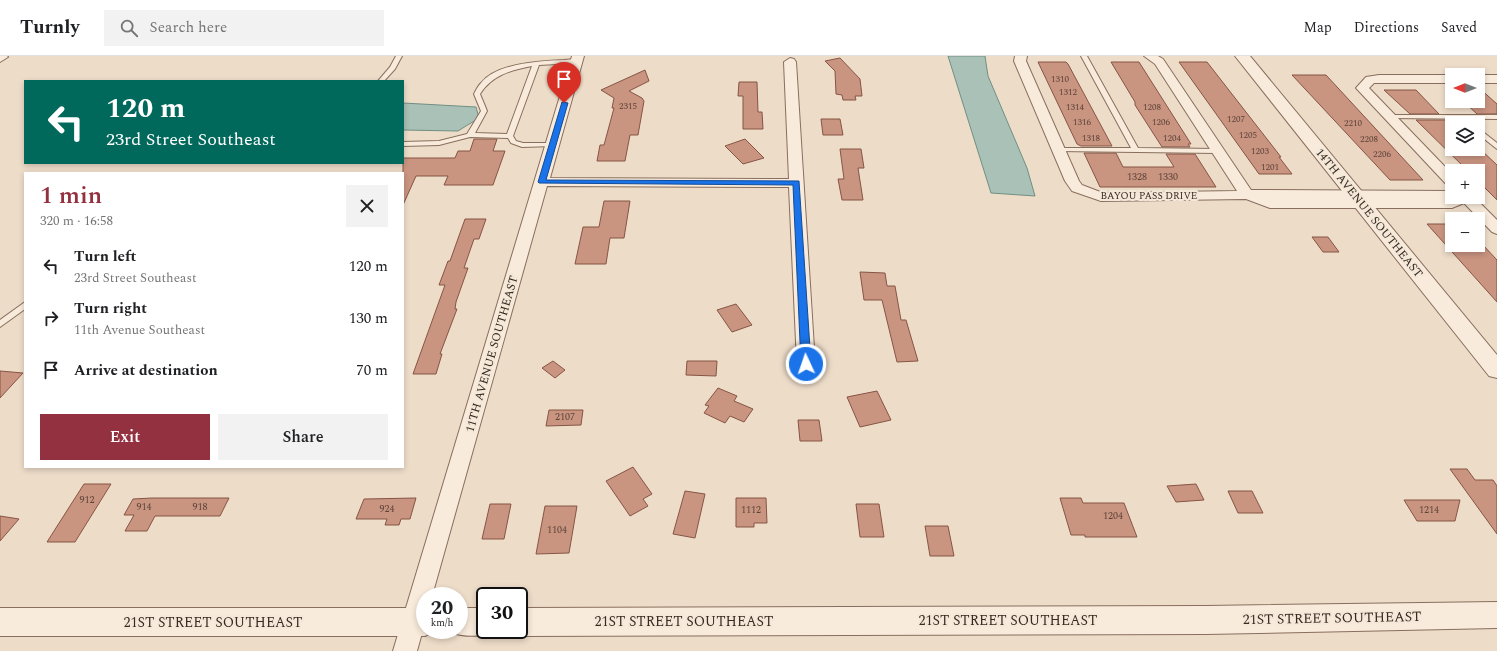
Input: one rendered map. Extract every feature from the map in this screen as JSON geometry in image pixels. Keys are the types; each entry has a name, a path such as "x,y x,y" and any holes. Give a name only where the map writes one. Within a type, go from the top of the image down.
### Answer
{"street":[{"name":"BAYOU PASS DRIVE","path":"1021,56 1020,60 1072,181 1078,188 1101,197 1263,194 1445,204"},
{"path":"1150,56 1159,62 1247,195"},
{"name":"14TH AVENUE SOUTHEAST","path":"1242,56 1497,370"},
{"name":"11TH AVENUE SOUTHEAST","path":"429,587 577,59"},
{"path":"790,62 806,364"},
{"path":"1445,79 1370,80 1362,88 1445,175"},
{"path":"1485,79 1496,80"},
{"path":"542,182 796,183"},
{"name":"BAYOU PASS DRIVE","path":"1357,198 1445,195"},
{"path":"1472,204 1497,229"},
{"name":"21ST STREET SOUTHEAST","path":"528,622 1206,620 1497,615"},
{"name":"21ST STREET SOUTHEAST","path":"0,622 416,622"},
{"name":"11TH AVENUE SOUTHEAST","path":"405,651 416,628"}],"lane":[{"path":"382,80 393,68 399,56"},
{"path":"1084,56 1136,150"},
{"path":"0,57 5,57 0,60"},
{"path":"470,135 484,110 477,94 481,86 489,79 498,74 536,64 577,59"},
{"path":"536,64 510,136 513,142 522,144 552,145"},
{"path":"1389,117 1445,117"},
{"path":"1485,117 1497,117"},
{"path":"404,144 439,143 470,135 510,136"},
{"path":"1485,136 1497,147"},
{"path":"1058,150 1217,150"},
{"path":"0,324 24,307"}],"shaded area":[{"path":"948,56 985,56 988,76 1027,168 1035,196 991,193"},
{"path":"404,103 476,107 479,118 458,131 404,130"}],"building":[{"path":"840,58 860,79 862,96 855,96 856,100 843,100 842,95 836,94 835,71 825,61"},
{"path":"1038,62 1066,62 1068,64 1112,146 1081,146 1077,144"},
{"path":"1111,62 1139,62 1191,144 1188,144 1190,147 1162,147 1135,105 1135,102"},
{"path":"1179,62 1207,62 1281,157 1279,157 1292,174 1259,174"},
{"path":"645,70 649,81 629,91 642,98 644,101 638,135 630,135 625,161 597,161 600,145 604,145 614,108 612,108 614,98 601,90"},
{"path":"1292,75 1326,75 1423,180 1390,180"},
{"path":"739,82 757,82 758,112 762,112 763,129 743,129 743,96 738,96"},
{"path":"1384,90 1416,90 1439,114 1410,114"},
{"path":"1485,93 1497,104 1497,114 1477,114 1471,108 1485,108"},
{"path":"821,119 840,119 843,135 823,135"},
{"path":"1416,120 1445,120 1445,148"},
{"path":"474,139 497,139 493,151 505,151 493,185 444,185 448,176 416,176 404,203 404,158 455,158 458,151 470,151"},
{"path":"745,139 764,158 743,164 725,146"},
{"path":"840,149 861,149 864,168 858,168 863,200 842,200 838,179 844,179"},
{"path":"1084,153 1116,153 1123,167 1174,167 1166,154 1195,154 1216,187 1100,187"},
{"path":"1485,154 1497,165 1497,200 1485,188 1485,164 1461,164 1453,156 1485,156"},
{"path":"604,201 630,201 624,238 610,238 606,264 575,264 583,227 599,227"},
{"path":"465,219 486,219 479,239 474,239 464,268 468,268 456,302 455,309 457,309 440,354 442,354 436,374 413,374 445,285 439,285 448,261 450,261"},
{"path":"1427,224 1445,224 1445,244"},
{"path":"1312,237 1328,237 1339,252 1323,252"},
{"path":"1485,247 1497,260 1497,302 1452,252 1485,252"},
{"path":"860,272 885,273 887,286 895,286 901,320 906,320 918,361 897,362 882,300 864,300"},
{"path":"736,304 752,325 732,332 717,310"},
{"path":"553,361 565,370 555,378 542,368"},
{"path":"687,361 717,361 716,376 686,375"},
{"path":"0,371 23,373 0,398"},
{"path":"718,388 737,396 734,401 753,409 744,422 730,416 725,423 704,413 709,406 705,405"},
{"path":"877,391 891,420 860,427 847,397"},
{"path":"549,410 583,410 581,425 546,426"},
{"path":"798,420 819,420 822,441 800,441"},
{"path":"633,467 652,494 643,499 648,506 630,516 606,481"},
{"path":"1450,469 1467,469 1475,480 1493,480 1497,486 1497,534"},
{"path":"84,484 111,484 75,542 47,542"},
{"path":"1196,484 1204,500 1176,502 1167,486"},
{"path":"685,491 705,494 695,538 673,534"},
{"path":"1228,491 1252,491 1263,513 1238,513"},
{"path":"229,498 220,516 155,516 147,531 125,531 134,515 124,515 133,499"},
{"path":"416,498 410,519 401,519 399,525 385,525 387,519 356,519 364,499"},
{"path":"736,498 766,498 767,523 754,523 754,527 736,527"},
{"path":"1060,498 1081,498 1083,503 1124,503 1137,537 1085,537 1085,535 1071,535"},
{"path":"1404,500 1460,500 1455,521 1417,521"},
{"path":"490,504 511,504 504,539 482,539"},
{"path":"856,504 879,504 884,537 860,537"},
{"path":"545,506 577,506 569,553 536,554"},
{"path":"0,516 19,519 0,541"},
{"path":"925,526 948,526 954,556 930,556"}],"route":[{"path":"564,103 542,182 796,183 806,364"}]}
